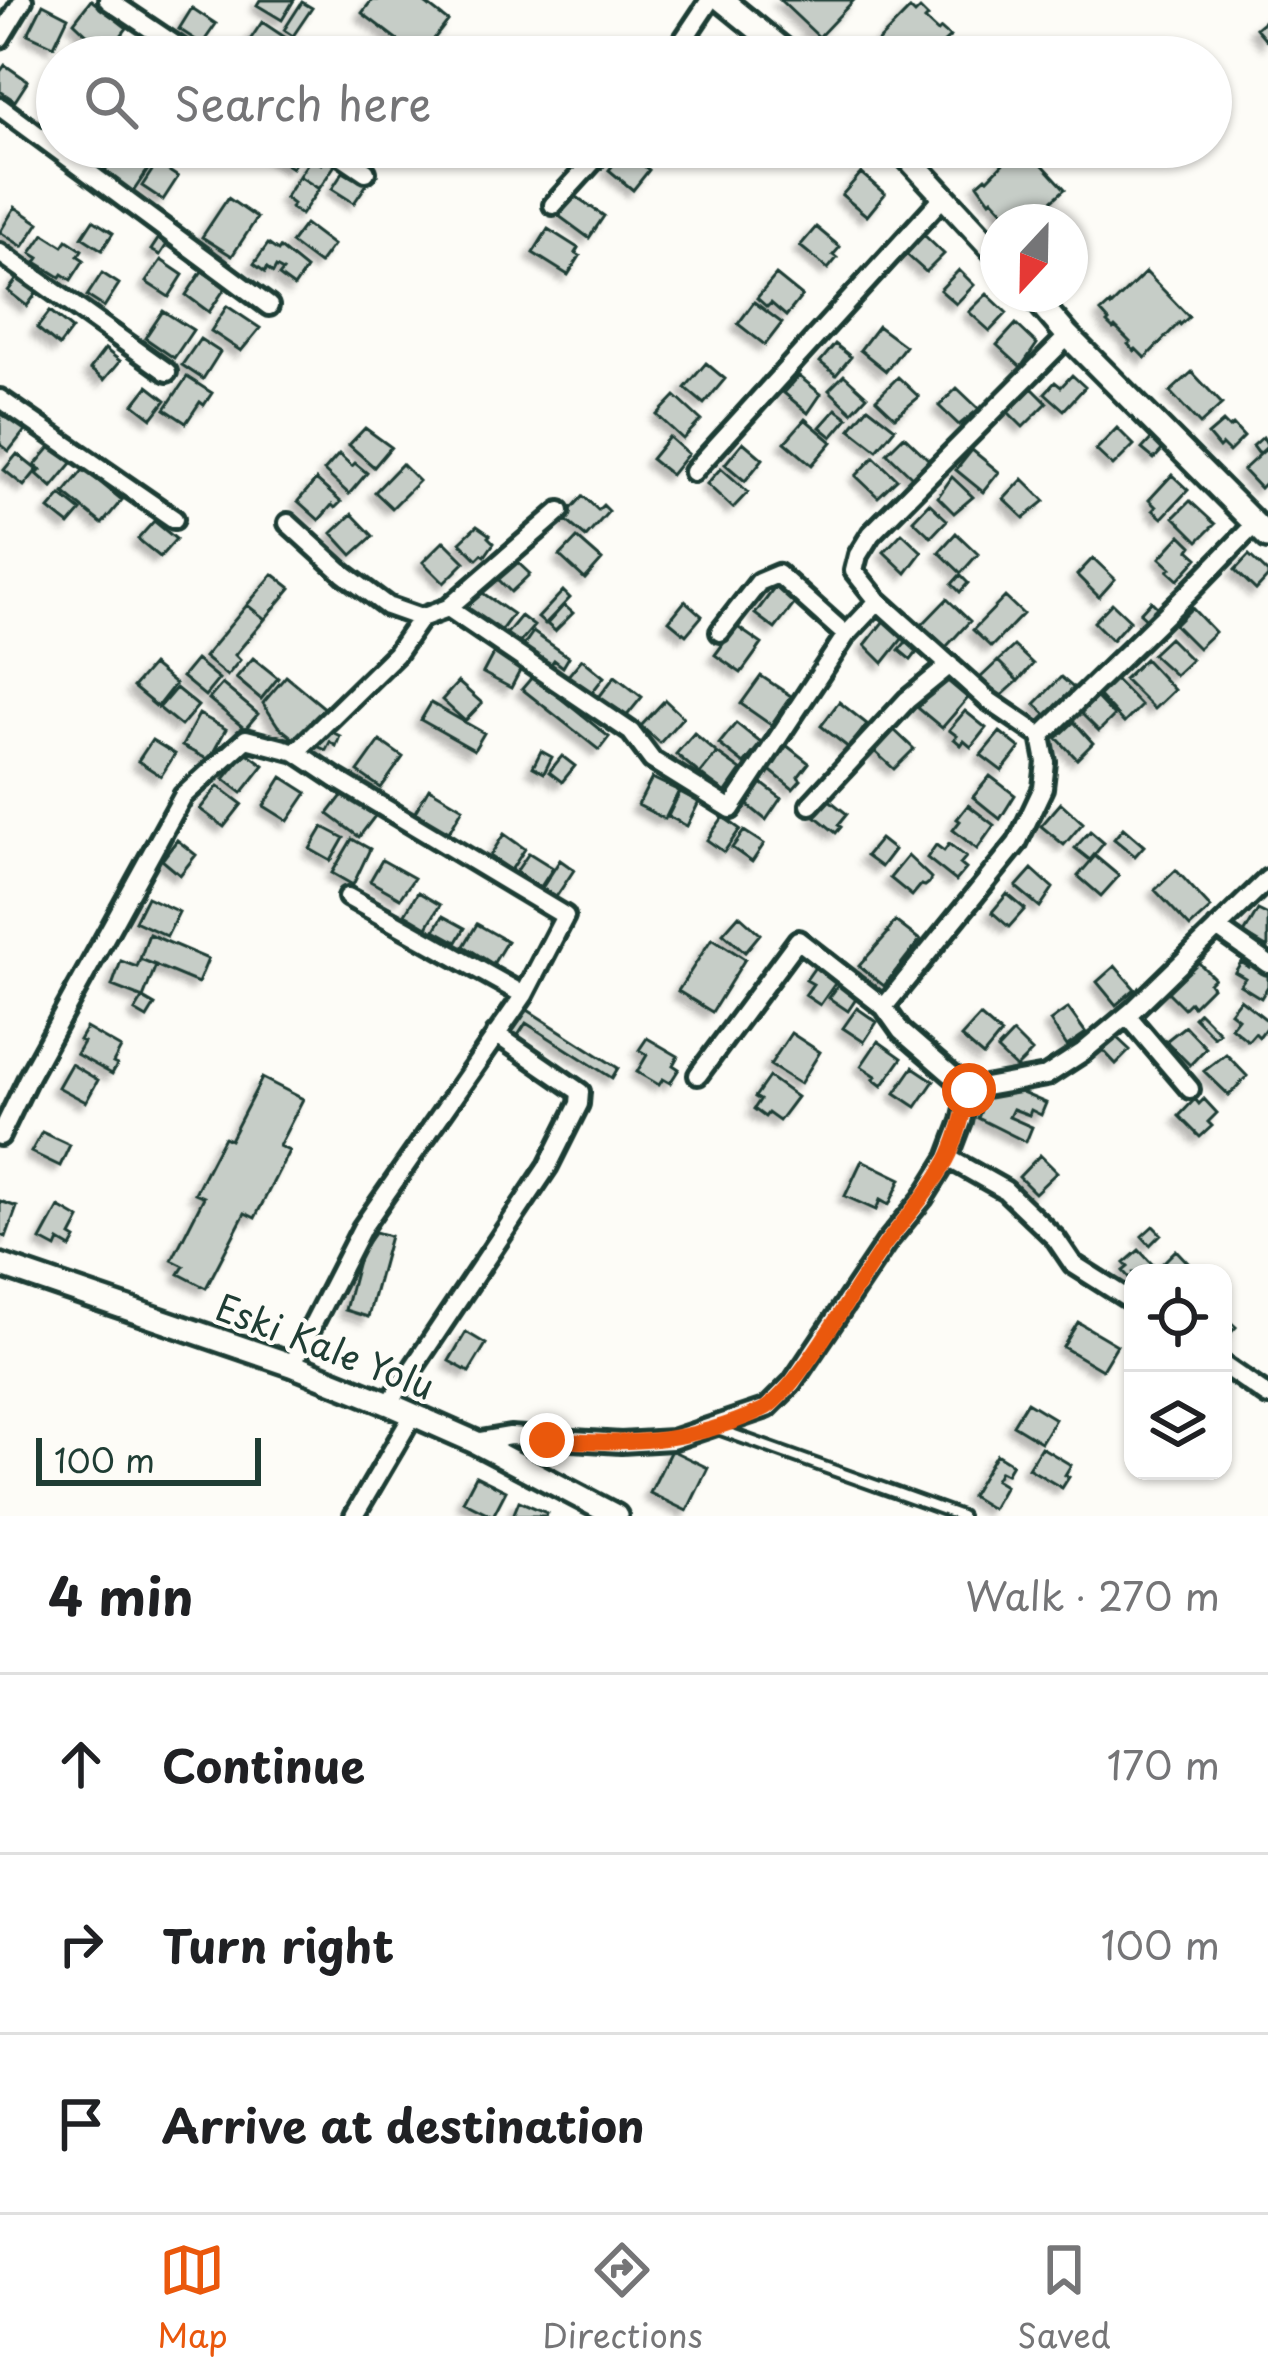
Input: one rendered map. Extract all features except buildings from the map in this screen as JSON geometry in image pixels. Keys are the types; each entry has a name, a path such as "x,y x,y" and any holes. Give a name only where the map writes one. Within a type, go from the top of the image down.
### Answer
{"street":[{"path":"0,38 23,0"},
{"path":"107,0 161,36"},
{"path":"686,36 710,0"},
{"path":"722,0 755,36"},
{"path":"0,107 36,134"},
{"path":"82,168 269,306"},
{"path":"360,168 366,172"},
{"path":"554,205 587,168"},
{"path":"919,168 980,235"},
{"path":"693,472 945,195"},
{"path":"0,253 167,372"},
{"path":"1041,736 1184,596 1261,531 1047,312"},
{"path":"884,1007 1017,843 1043,788 1046,763 1041,736 988,700 878,601 854,571 858,555 871,534 1068,336"},
{"path":"0,399 174,519"},
{"path":"296,752 396,654 421,618 448,608 560,511"},
{"path":"289,523 387,606 421,618"},
{"path":"720,632 759,582 778,574 846,635"},
{"path":"448,608 631,732 652,760 731,809 846,635 878,601"},
{"path":"810,805 907,700 950,664"},
{"path":"0,1136 183,796 246,739 296,752 565,916 524,995 362,1228 292,1365"},
{"path":"969,1090 1046,1076 1083,1052 1265,888"},
{"path":"348,897 524,995"},
{"path":"1216,928 1268,964"},
{"path":"698,1075 799,940 884,1007 901,1031 969,1090"},
{"path":"1127,1015 1190,1089"},
{"path":"389,1404 548,1166 579,1104 580,1092 496,1034"},
{"path":"476,1442 510,1436 621,1443 672,1440 767,1408 792,1383 886,1243 923,1198 948,1158 969,1090"},
{"path":"948,1158 1005,1190 1056,1239 1073,1264 1124,1296"},
{"name":"Eski Kale Yolu","path":"0,1265 292,1365 389,1404 476,1442 616,1516"},
{"path":"1232,1370 1265,1389"},
{"path":"354,1516 413,1415"}],"lane":[{"path":"713,1427 961,1516"}],"route":[{"path":"547,1440 672,1440 767,1408 792,1383 886,1243 923,1198 948,1158 969,1090"}]}
